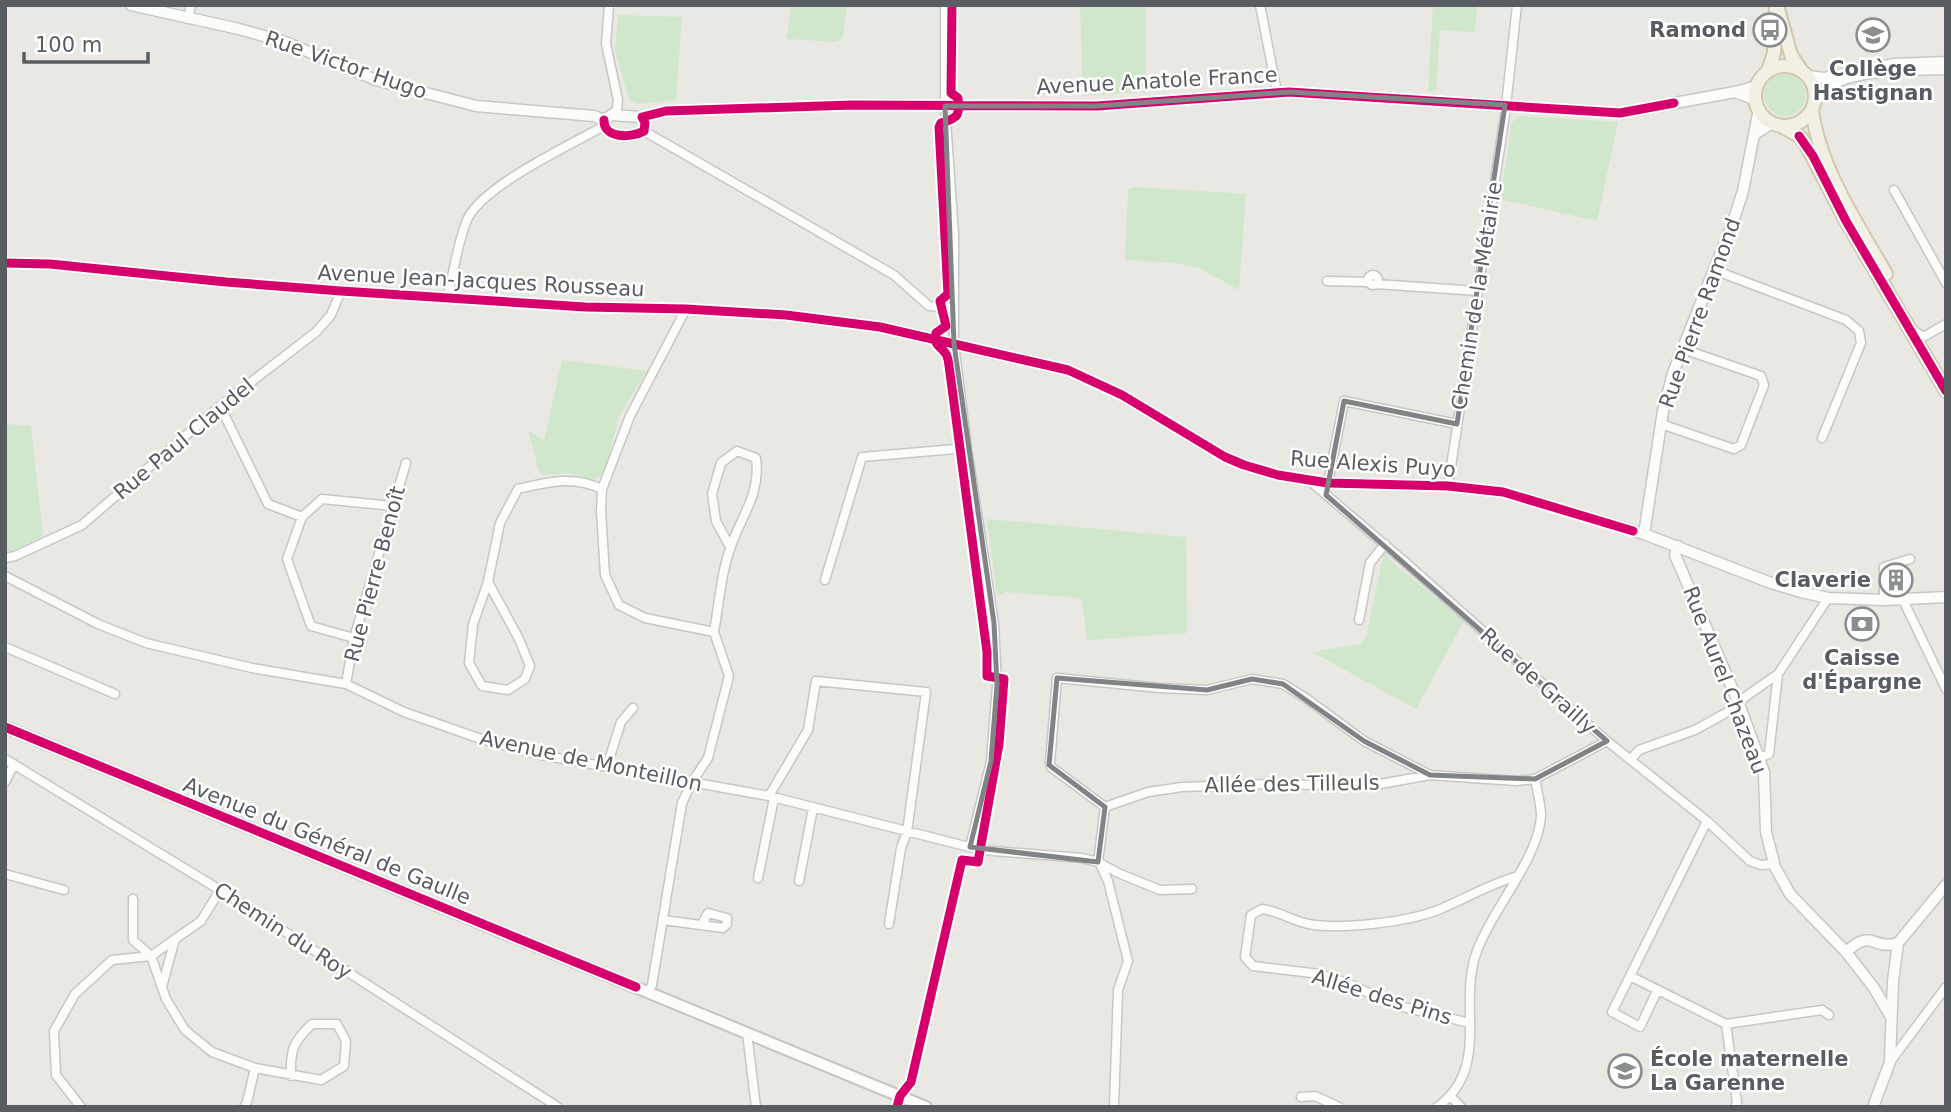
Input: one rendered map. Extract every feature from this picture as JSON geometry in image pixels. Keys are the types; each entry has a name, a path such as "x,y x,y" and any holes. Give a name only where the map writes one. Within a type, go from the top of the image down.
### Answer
{"main road":[{"path":"1776,5 1773,23 1774,53 1768,71 1757,86 1757,104 1765,118 1799,135 1805,144 1846,221 1946,391"},
{"path":"1776,5 1791,55 1816,93 1814,106 1819,140 1834,178 1946,378"},
{"path":"1768,71 1784,66 1805,73"},
{"path":"1775,124 1798,123 1814,106"},
{"name":"Avenue du Général de Gaulle","path":"5,727 919,1105"}],"street":[{"name":"Rue Victor Hugo","path":"131,5 285,42 376,80 475,106 594,116 606,120"},
{"path":"188,19 191,5"},
{"path":"447,298 468,218 485,197 507,180 606,120 617,108 618,100 606,44 609,5"},
{"path":"945,5 945,106 954,234 954,344 994,623 997,685 991,761 970,847"},
{"path":"1261,5 1277,92"},
{"name":"Chemin de la Métairie","path":"1448,486 1505,106 1517,5"},
{"path":"1805,73 1824,78 1894,64 1946,62"},
{"path":"1814,106 1828,88 1841,81 1894,71 1946,69"},
{"name":"Avenue Anatole France","path":"606,120 642,117 666,111 852,104 1097,106 1277,92 1620,113 1757,86"},
{"path":"1735,92 1757,104"},
{"name":"Rue Pierre Ramond","path":"1644,534 1661,424 1674,373 1743,191 1755,134 1757,104"},
{"path":"642,117 645,123 644,131"},
{"path":"606,120 607,132 616,135 636,136 644,131"},
{"path":"1755,134 1775,124"},
{"path":"644,131 894,275 929,306 954,308"},
{"path":"1894,190 1946,283"},
{"name":"Avenue Jean-Jacques Rousseau","path":"5,263 50,264 341,291 585,307 786,315 880,327 954,344"},
{"path":"1714,270 1846,320 1859,331 1861,343 1822,438"},
{"path":"1327,281 1372,283 1384,287 1478,291"},
{"name":"Rue Paul Claudel","path":"5,558 15,556 82,525 220,406 316,332 331,315 341,291"},
{"path":"686,309 629,416 602,489 605,575 619,605 645,618 714,632"},
{"path":"1907,326 1923,337 1946,324"},
{"name":"Rue Alexis Puyo","path":"954,344 1068,370 1122,395 1225,457 1278,475 1328,483 1448,486 1503,492 1644,534 1771,583 1828,598 1903,600 1946,597"},
{"path":"1661,424 1734,449 1741,445 1764,385 1761,376 1683,349"},
{"path":"1328,483 1345,401 1457,424"},
{"path":"220,406 268,504 302,517"},
{"path":"825,580 862,457 967,448"},
{"path":"648,992 652,985 682,803 708,758 729,676 714,632 730,547 746,514 759,475 756,458 737,451 721,463 712,495 716,522 730,547"},
{"name":"Rue Pierre Benoît","path":"346,684 354,638 406,463"},
{"path":"488,582 519,639 530,666 524,679 508,690 482,686 469,663 473,624 488,582 500,523 518,489 554,480 580,481 602,489"},
{"name":"Rue de Grailly","path":"1310,481 1607,741 1707,821 1750,861 1761,865 1774,863"},
{"path":"354,638 311,626 287,559 302,517 322,499 393,506"},
{"path":"1359,620 1370,563 1385,544"},
{"name":"Rue Aurel Chazeau","path":"1678,546 1675,555 1739,704 1764,772 1766,832 1774,863 1790,894 1846,952 1874,988 1891,1017"},
{"path":"1884,600 1884,568 1910,559"},
{"name":"Avenue de Monteillon","path":"5,576 98,624 146,643 252,668 346,684 404,712 481,740 541,755 772,797 970,847 1082,858 1098,862 1160,890 1192,889"},
{"path":"1630,759 1639,750 1695,730 1739,704 1778,674 1828,598"},
{"path":"1903,600 1946,689"},
{"path":"5,647 115,694"},
{"path":"1759,758 1769,754 1778,674"},
{"path":"1114,1107 1118,990 1128,961 1108,881 1098,862 1105,807 1051,767 1057,678 1206,690 1252,679 1283,684 1364,741 1430,775"},
{"path":"758,877 772,797 808,730 816,681 926,692 907,832 901,848 889,924"},
{"path":"607,766 621,722 633,708"},
{"path":"1437,1107 1451,1097 1466,1070 1475,957 1532,849 1541,816 1535,779 1607,741"},
{"name":"Chemin du Roy","path":"5,759 220,890 558,1107"},
{"path":"5,782 14,764"},
{"name":"Allée des Tilleuls","path":"1105,807 1148,792 1182,787 1270,784 1369,786 1430,775 1535,779"},
{"path":"799,881 813,808"},
{"path":"1657,991 1640,1027 1612,1012 1707,821"},
{"path":"5,874 64,891"},
{"name":"Allée des Pins","path":"1470,1023 1395,1005 1320,974 1252,966 1245,957 1251,915 1262,909 1295,920 1328,926 1405,918 1437,911 1489,884 1518,876"},
{"path":"1890,1062 1893,981 1898,943 1946,885"},
{"path":"81,1107 56,1075 54,1031 75,994 112,960 151,956 201,921 220,890"},
{"path":"133,899 133,940 151,956 166,999 185,1030 212,1052 255,1068 291,1076 321,1080 344,1066 346,1041 337,1024 312,1024 298,1037 290,1055 291,1076"},
{"path":"663,920 706,925"},
{"path":"162,988 175,939"},
{"path":"1846,952 1860,940 1883,945 1898,943"},
{"path":"1630,976 1727,1024 1822,1010 1829,1014"},
{"path":"1873,1107 1890,1062 1946,987"},
{"path":"1727,1024 1737,1102 1735,1107"},
{"path":"747,1033 756,1107"},
{"path":"244,1107 255,1068"},
{"path":"1301,1097 1315,1096 1339,1107"},
{"path":"1451,1097 1461,1107"}],"highlighted area":[{"path":"1289,92 1505,105 1457,424 1344,401 1326,495 1607,741 1535,779 1430,775 1364,741 1283,684 1252,679 1207,690 1057,678 1049,765 1105,807 1098,862 970,847 991,761 997,685 994,623 954,344 945,106 1097,106"}],"green space":[{"path":"791,5 847,5 843,39 838,39 838,42 787,39"},
{"path":"1080,5 1146,5 1146,92 1083,96"},
{"path":"1433,5 1477,5 1475,32 1440,30 1436,91 1428,91"},
{"path":"618,15 682,17 676,100 636,104 629,100 615,50"},
{"path":"1785,74 1800,80 1806,95 1800,110 1785,116 1770,110 1764,95 1770,80"},
{"path":"1521,116 1618,122 1597,221 1500,199 1512,122"},
{"path":"1136,187 1246,194 1239,290 1199,268 1176,263 1125,260 1128,189"},
{"path":"562,360 647,371 619,416 605,471 599,477 588,479 570,473 545,475 539,472 528,430 544,440"},
{"path":"5,424 31,426 43,536 7,553"},
{"path":"987,519 1186,537 1187,633 1087,640 1082,601 1079,598 1005,592 997,596"},
{"path":"1384,552 1393,563 1464,621 1416,709 1312,652 1360,644 1366,637"}],"cycle path":[{"path":"897,1107 900,1096 911,1082 962,860 978,862 999,744 1004,679 987,676 987,652 949,364 946,354 935,340 936,333 946,326 940,301 948,294 939,127 941,123 954,118 959,109 958,98 951,93 952,5"},
{"path":"604,120 608,131 626,136 644,131 645,123 642,117 666,111 852,105 1097,106 1289,92 1620,113 1674,103"},
{"path":"1799,136 1813,156 1846,221 1946,391"},
{"path":"5,263 50,264 341,291 585,307 786,315 880,327 1068,370 1122,395 1225,457 1278,475 1328,483 1448,486 1503,492 1633,531"},
{"path":"5,727 636,987"}],"place":[{"name":"Ramond","path":"1770,30"},
{"name":"Collège Hastignan","path":"1873,35"},
{"name":"Claverie","path":"1896,580"},
{"name":"Caisse d'Épargne","path":"1862,624"},
{"name":"École maternelle La Garenne","path":"1625,1071"}]}
